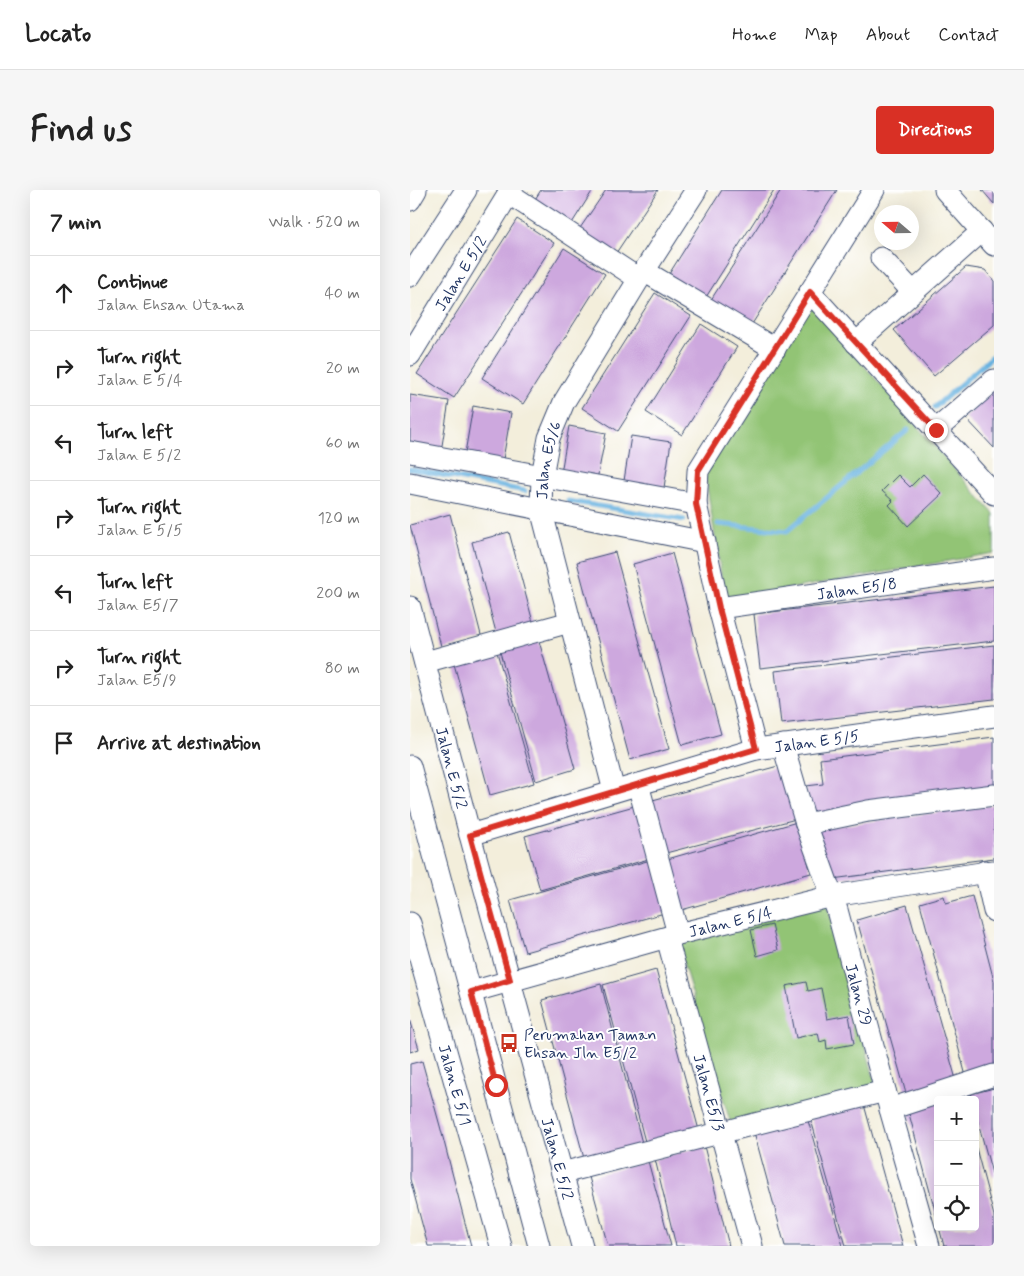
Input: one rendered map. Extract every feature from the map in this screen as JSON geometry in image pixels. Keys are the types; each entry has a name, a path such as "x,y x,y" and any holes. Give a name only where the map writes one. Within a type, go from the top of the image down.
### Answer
{"street":[{"path":"410,200 416,190"},
{"path":"410,276 466,190"},
{"name":"Jalan E5/6","path":"614,791 541,509 542,476 549,438 564,402 696,190"},
{"path":"756,749 719,608 696,504 698,471 874,190"},
{"path":"856,343 913,292 988,238 945,190"},
{"path":"510,192 642,275 775,349"},
{"name":"Jalan E 5/2","path":"410,355 510,192"},
{"path":"881,258 913,292"},
{"path":"810,292 994,494"},
{"path":"936,430 994,380"},
{"path":"410,452 696,504"},
{"path":"410,483 704,542"},
{"name":"Jalan E5/8","path":"719,608 994,568"},
{"name":"Jalan E 5/2","path":"410,606 582,1246"},
{"path":"425,662 570,622"},
{"name":"Jalan E 5/5","path":"470,835 756,749 994,716"},
{"name":"Jalan 29","path":"784,745 806,824 833,896 929,1246"},
{"path":"410,766 539,1246"},
{"name":"Jalan E5/3","path":"638,784 721,1134 752,1246"},
{"path":"806,824 868,811 994,795"},
{"path":"989,871 994,911"},
{"name":"Jalan E 5/4","path":"471,992 673,936 833,896 989,871"},
{"name":"Jalan E 5/1","path":"410,922 501,1246"},
{"path":"562,1173 721,1134 888,1100 994,1075"}],"green space":[{"path":"810,304 994,514 994,553 725,600 705,474"},
{"path":"827,903 877,1089 731,1125 677,942"}],"building":[{"path":"541,190 593,190 567,231 530,207"},
{"path":"606,190 658,190 610,262 574,237"},
{"path":"722,190 774,190 701,305 664,282"},
{"path":"781,190 837,190 747,332 707,306"},
{"path":"982,190 994,190 994,204"},
{"path":"517,219 554,243 454,398 417,374"},
{"path":"564,248 605,274 523,404 482,378"},
{"path":"966,267 985,270 994,281 994,325 934,376 894,330"},
{"path":"655,293 691,316 618,431 582,408"},
{"path":"701,324 737,347 682,435 646,412"},
{"path":"994,390 994,448 965,417"},
{"path":"410,395 449,401 441,452 410,447"},
{"path":"473,406 511,413 502,465 464,459"},
{"path":"569,426 606,433 597,480 561,473"},
{"path":"631,436 671,442 663,494 623,487"},
{"path":"923,474 942,494 908,526 889,505 893,501 882,491 898,475 910,487"},
{"path":"450,514 482,639 442,650 410,525"},
{"path":"509,532 534,626 497,636 472,542"},
{"path":"615,552 669,749 630,760 577,562"},
{"path":"672,553 721,734 682,745 633,564"},
{"path":"994,586 994,641 760,668 754,614"},
{"path":"539,641 575,769 536,781 500,652"},
{"path":"994,645 994,699 781,724 775,671"},
{"path":"497,652 534,783 490,795 454,664"},
{"path":"994,737 994,792 810,815 806,786 823,784 820,759"},
{"path":"782,765 796,819 662,854 649,801"},
{"path":"638,805 652,858 540,890 525,836"},
{"path":"994,805 994,858 832,879 814,829"},
{"path":"797,822 811,873 678,911 664,860"},
{"path":"654,859 668,912 525,952 510,900"},
{"path":"944,896 946,903 972,896 994,981 994,1073 967,1080 920,903"},
{"path":"907,905 957,1083 907,1097 857,920"},
{"path":"772,925 778,950 757,956 751,930"},
{"path":"656,970 700,1134 647,1149 603,985"},
{"path":"806,982 808,991 821,988 827,1019 849,1015 854,1044 827,1049 826,1040 820,1042 818,1033 796,1038 786,986"},
{"path":"601,984 644,1151 586,1166 542,1000"},
{"path":"410,1019 419,1049 410,1052"},
{"path":"422,1061 471,1246 428,1246 410,1179 410,1064"},
{"path":"994,1088 994,1177 979,1126 979,1096 971,1096 971,1094"},
{"path":"863,1101 903,1246 846,1246 810,1116"},
{"path":"934,1103 934,1207 908,1110"},
{"path":"807,1117 843,1246 785,1246 754,1132"},
{"path":"704,1146 729,1246 676,1246 655,1159"},
{"path":"979,1159 994,1216 994,1246 944,1246 940,1231 979,1231"},
{"path":"648,1161 671,1246 608,1246 589,1177"}],"waterway":[{"path":"935,407 994,355"},
{"path":"718,524 787,531 908,430"},
{"path":"410,469 525,491"},
{"path":"568,501 684,520"}],"place":[{"name":"Perumahan Taman Ehsan Jln E5/2","path":"509,1043"}],"route":[{"path":"496,1085 471,992 510,980 470,835 756,749 719,608 696,504 698,471 810,292 936,430"}]}
